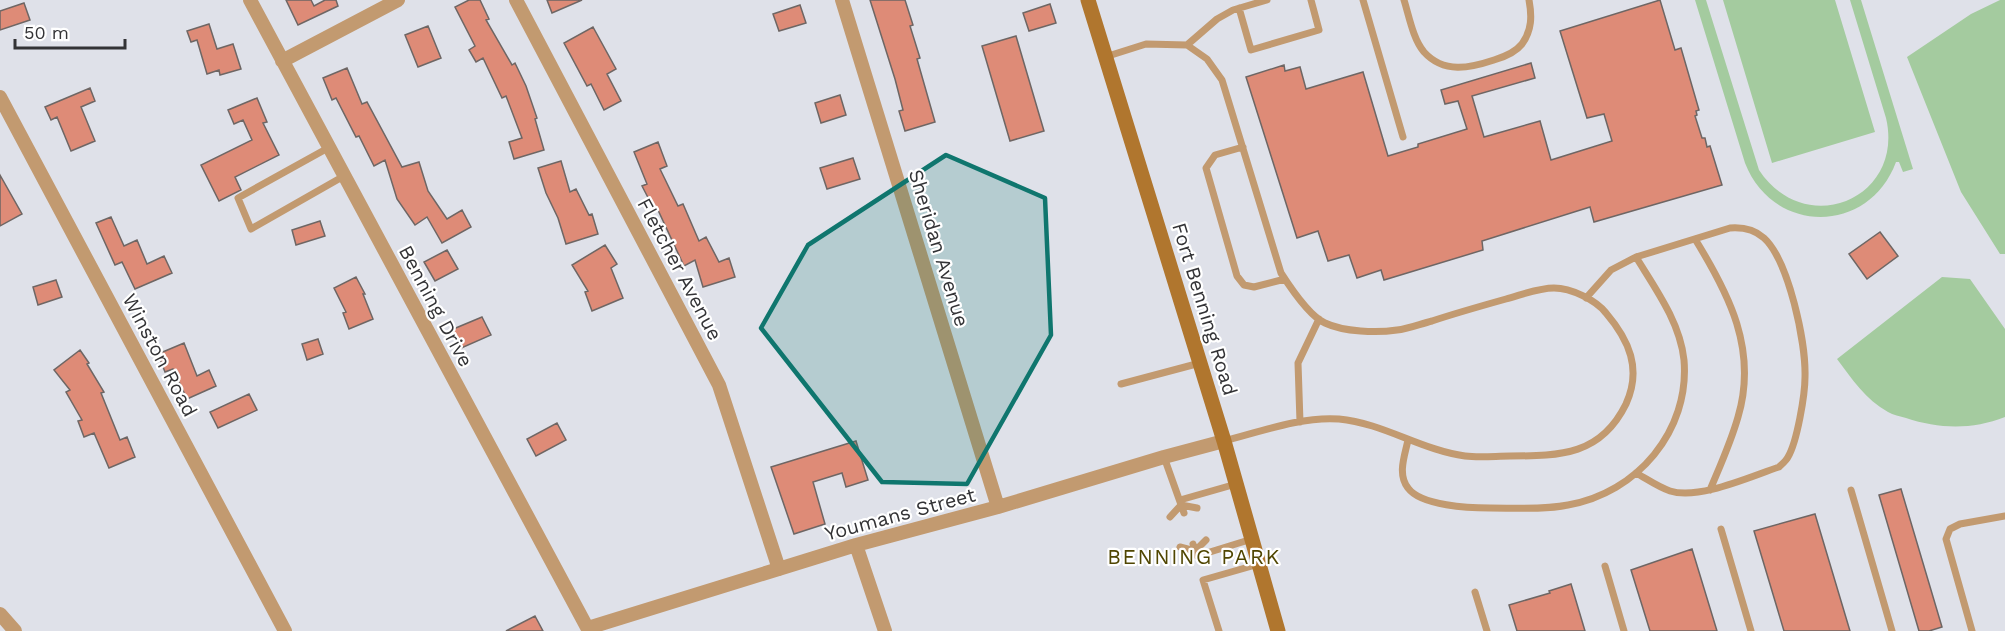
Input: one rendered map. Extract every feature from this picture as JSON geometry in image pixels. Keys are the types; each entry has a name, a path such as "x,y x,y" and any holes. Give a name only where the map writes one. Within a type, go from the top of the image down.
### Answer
{"street":[{"name":"Benning Drive","path":"250,0 588,630"},
{"path":"282,61 398,0"},
{"name":"Fletcher Avenue","path":"516,0 719,385 779,569"},
{"name":"Sheridan Avenue","path":"842,0 998,507"},
{"name":"Fort Benning Road","path":"1088,0 1224,441 1278,631"},
{"name":"Winston Road","path":"0,97 285,631"},
{"name":"Youmans Street","path":"588,630 856,545 998,507 1224,441"},
{"path":"856,545 885,631"},
{"path":"0,614 15,631"}],"lane":[{"path":"1187,45 1217,19 1233,10 1267,0"},
{"path":"1239,8 1251,50 1319,30 1311,0"},
{"path":"1364,0 1403,137"},
{"path":"1404,0 1416,39 1423,51 1434,61 1460,68 1472,67 1506,57 1520,47 1532,20 1529,0"},
{"path":"1105,57 1146,44 1187,45 1207,59 1222,80 1281,273 1294,295 1323,323 1351,330 1397,330 1526,293 1555,288 1578,294 1602,308 1621,331 1632,355 1633,377 1628,398 1618,419 1602,438 1579,449 1550,456 1465,456 1408,440 1373,425 1338,418 1300,422 1224,441"},
{"path":"1243,147 1215,155 1206,168 1237,276 1244,285 1254,287 1285,279"},
{"path":"328,148 238,198 251,229 344,176"},
{"path":"1586,298 1611,270 1636,257 1730,228 1743,227 1764,238 1773,249 1793,303 1804,352 1805,379 1793,446 1787,459 1779,467 1698,493 1668,490 1636,473"},
{"path":"1695,239 1727,295 1739,324 1745,359 1744,388 1739,416 1710,490"},
{"path":"1408,440 1402,470 1408,489 1419,497 1439,502 1471,507 1566,506 1596,498 1628,482 1655,455 1674,423 1683,396 1684,359 1677,331 1636,257"},
{"path":"1300,422 1298,363 1319,319"},
{"path":"1121,384 1200,363"},
{"path":"1164,457 1181,506"},
{"path":"1170,517 1181,506 1236,484"},
{"path":"1851,490 1892,631"},
{"path":"1181,506 1197,508"},
{"path":"1972,631 1946,539 1950,529 1960,524 2005,516"},
{"path":"1721,529 1751,631"},
{"path":"1194,547 1197,556 1252,539"},
{"path":"1180,548 1194,547 1206,540"},
{"path":"1219,631 1203,580 1259,564"},
{"path":"1605,566 1624,631"},
{"path":"1475,592 1487,631"}],"highlighted area":[{"path":"946,155 1045,198 1051,335 967,484 882,482 761,328 808,245"}],"green space":[{"path":"1695,0 1706,0 1759,170 1778,191 1801,203 1824,206 1847,201 1866,189 1881,170 1888,146 1886,118 1850,0 1861,0 1913,169 1903,172 1899,162 1896,162 1883,186 1865,203 1844,213 1821,217 1798,214 1777,203 1758,187 1745,163"},
{"path":"1723,0 1835,0 1875,132 1772,163"},
{"path":"2000,0 2005,0 2005,254 2000,254 1961,192 1907,57 1971,14"},
{"path":"1942,277 1970,279 2005,329 2005,417 1968,426 1943,426 1918,422 1892,414 1866,395 1837,359"}],"building":[{"path":"286,0 311,0 314,6 325,0 336,0 338,6 298,25"},
{"path":"469,0 480,0 489,19 486,20 512,65 515,63 537,118 535,119 544,150 514,159 509,142 522,138 506,96 502,98 483,58 476,62 469,50 475,46 455,7"},
{"path":"547,0 582,0 552,13"},
{"path":"870,0 905,0 920,58 917,59 935,122 905,131 899,111 903,110 895,79"},
{"path":"1660,0 1675,50 1681,48 1699,110 1696,111 1695,116 1702,138 1705,138 1707,147 1710,146 1722,185 1594,222 1590,207 1482,241 1483,250 1384,280 1381,270 1357,278 1349,255 1328,261 1318,231 1297,238 1246,77 1284,65 1285,71 1300,67 1306,89 1363,72 1388,156 1467,129 1458,101 1445,104 1441,90 1531,63 1535,78 1472,96 1484,137 1540,121 1551,160 1612,141 1604,114 1587,118 1560,31"},
{"path":"24,3 30,20 0,30 0,11"},
{"path":"1050,4 1056,23 1029,31 1023,13"},
{"path":"800,5 806,23 779,31 773,14"},
{"path":"209,24 217,49 233,44 241,69 220,75 219,70 207,74 197,40 191,42 187,31"},
{"path":"428,26 441,58 418,67 405,35"},
{"path":"593,27 616,69 607,74 621,101 604,110 591,84 587,86 564,43"},
{"path":"1016,36 1044,131 1010,141 982,46"},
{"path":"347,68 362,104 367,102 402,167 419,162 428,191 447,219 462,210 471,227 442,243 427,217 415,225 397,199 385,160 374,166 336,98 332,100 323,78"},
{"path":"90,88 95,101 81,107 95,141 71,151 57,117 51,120 45,107"},
{"path":"840,95 846,115 821,123 815,103"},
{"path":"257,98 267,122 263,123 279,155 235,177 241,190 219,201 201,165 252,140 243,120 234,124 228,110"},
{"path":"658,142 667,166 660,169 678,206 683,204 699,241 706,237 719,262 729,258 735,277 703,287 695,260 684,266 657,208 654,209 642,186 647,184 634,152"},
{"path":"853,158 860,179 827,189 820,168"},
{"path":"561,161 570,192 576,189 589,215 592,214 598,234 566,244 538,168"},
{"path":"0,175 22,214 0,226"},
{"path":"111,217 124,246 137,240 147,264 164,256 172,273 135,289 122,262 115,265 96,223"},
{"path":"320,221 325,236 296,245 292,230"},
{"path":"1880,232 1898,256 1867,279 1849,254"},
{"path":"605,245 617,264 611,268 623,298 592,311 585,292 588,291 572,265"},
{"path":"447,250 458,269 435,281 424,262"},
{"path":"356,277 365,294 363,294 373,319 349,329 343,313 346,312 334,288"},
{"path":"56,280 62,297 38,305 33,287"},
{"path":"482,317 491,335 459,349 451,330"},
{"path":"318,339 323,354 307,360 302,344"},
{"path":"184,343 197,376 209,370 216,386 187,399 173,369 165,372 158,354"},
{"path":"80,350 104,392 101,393 120,440 127,437 135,457 109,468 94,433 84,437 78,421 82,420 66,392 70,390 54,370"},
{"path":"249,394 257,410 218,428 210,412"},
{"path":"557,423 566,440 536,456 527,439"},
{"path":"856,441 868,480 846,487 842,473 813,482 825,524 794,534 771,467"},
{"path":"1901,489 1942,627 1929,631 1919,631 1879,495"},
{"path":"1815,514 1850,631 1784,631 1754,531"},
{"path":"1692,549 1717,631 1650,631 1631,570"},
{"path":"1571,584 1585,631 1517,631 1509,605"},
{"path":"535,616 543,631 506,631"}],"district":[{"name":"BENNING PARK","path":"1194,556"}]}
